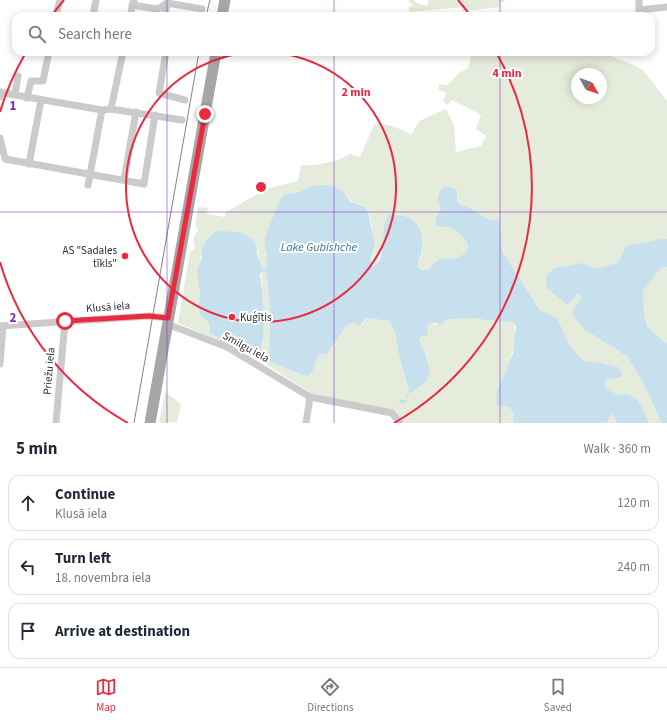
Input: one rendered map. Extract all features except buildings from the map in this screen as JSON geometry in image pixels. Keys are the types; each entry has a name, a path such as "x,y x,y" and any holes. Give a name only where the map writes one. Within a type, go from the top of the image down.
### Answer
{"main road":[{"path":"223,12 225,0"},
{"path":"150,423 215,56"}],"street":[{"path":"57,12 60,0"},
{"path":"94,12 96,0"},
{"path":"639,0 639,10 667,7"},
{"path":"131,12 133,2 158,9 167,3 202,9"},
{"path":"166,12 167,3"},
{"path":"27,98 31,81 43,81 48,56"},
{"path":"111,109 122,56"},
{"path":"165,56 160,93 185,100"},
{"path":"15,95 18,76"},
{"path":"0,97 1,92 27,98 102,110 111,109 136,112 182,120"},
{"path":"29,164 41,100"},
{"path":"88,185 102,110"},
{"path":"124,180 136,112"},
{"path":"0,138 5,159 144,184 155,115"},
{"name":"Klusā iela","path":"2,326 149,316 168,321"},
{"name":"Priežu iela","path":"56,423 65,321"},
{"name":"Smilgu iela","path":"168,321 227,347 310,397 392,413 400,423"},
{"path":"0,364 2,326"},
{"path":"306,423 310,397"}],"green space":[{"path":"408,0 414,0 419,4 424,5 428,5 428,0 504,0 504,2 500,3 500,7 463,11 462,7 409,12 409,7 413,6"},
{"path":"471,56 611,56 643,70 667,101 667,246 625,271 559,277 648,328 644,314 643,300 637,297 660,269 667,267 667,423 405,423 393,412 314,395 261,361 227,344 178,323 190,251 194,249 195,245 193,239 198,230 195,224 198,207 208,208 207,214 225,217 226,212 266,189 298,181 301,165 327,163 351,154 360,157 375,123 394,127 411,135 419,121 446,109 454,126 456,152 481,146 486,136 476,129 481,115 452,100 447,105 443,100 447,93 438,90 439,84 448,85 460,72 468,68","holes":["308,187 348,197 350,200 362,206 367,211 373,230 374,240 372,265 376,264 380,256 383,231 423,243 421,257 417,267 422,270 429,270 439,261 457,259 468,249 466,242 459,232 448,227 438,227 436,217 441,209 437,195 443,188 457,190 457,202 472,209 491,221 502,251 540,310 557,318 559,351 496,394 507,368 513,348 515,339 513,322 484,320 478,318 461,318 445,320 436,325 432,323 426,325 419,336 428,362 426,381 408,394 408,399 403,404 409,390 399,356 395,330 389,321 366,318 362,325 354,322 346,326 327,354 319,355 317,357 313,371 308,376 271,362 269,359 270,316 267,273 265,272 261,272 263,341 259,353 256,355 238,345 210,334 209,324 201,317 198,307 200,293 201,251 206,240 216,231 258,251 259,263 262,268 266,268 268,264 265,250 285,194 300,192"]},
{"path":"165,392 181,404 177,422 159,423"}],"water":[{"name":"Lake Gubishche","path":"322,185 332,186 343,192 351,202 365,207 368,212 375,244 371,259 373,266 381,257 384,227 389,215 400,215 407,217 418,226 421,232 422,246 417,267 422,270 429,270 439,260 444,258 459,257 466,251 468,248 466,241 460,234 449,227 438,227 436,225 436,217 441,209 438,195 443,188 452,187 457,190 457,202 472,209 491,221 498,219 500,221 502,251 540,310 557,318 570,347 584,361 597,362 618,367 621,371 621,377 607,379 604,383 606,389 618,395 628,394 638,400 649,423 617,423 613,413 606,423 513,423 514,413 509,407 497,405 496,394 513,353 516,327 513,322 484,320 478,318 461,318 445,320 441,324 432,323 427,325 428,335 419,337 425,353 429,376 423,384 408,394 407,402 403,404 399,402 399,400 406,400 406,395 409,390 399,356 395,331 389,321 366,318 360,326 354,322 346,326 327,354 319,355 317,357 313,371 308,376 271,362 269,359 270,316 267,273 265,272 261,272 260,275 264,327 259,353 256,355 238,345 210,334 209,324 201,317 198,307 200,293 197,271 202,258 201,251 206,240 216,231 240,232 254,240 262,268 266,268 266,235 281,198 285,194 300,192 308,187"},
{"path":"667,239 667,267 660,269 643,291 644,314 648,328 667,344 667,423 662,423 643,382 627,356 584,329 572,313 582,296 578,293 567,305 547,288 546,277 553,269 583,263 594,269 618,263 626,246"}],"tram line":[{"path":"207,12 210,0"},
{"path":"134,423 198,56"}],"place":[{"name":"AS \"Sadales tīkls\"","path":"125,256"},
{"name":"Kuģītis","path":"232,317"}],"route":[{"path":"65,321 149,316 168,318 205,114"}]}
